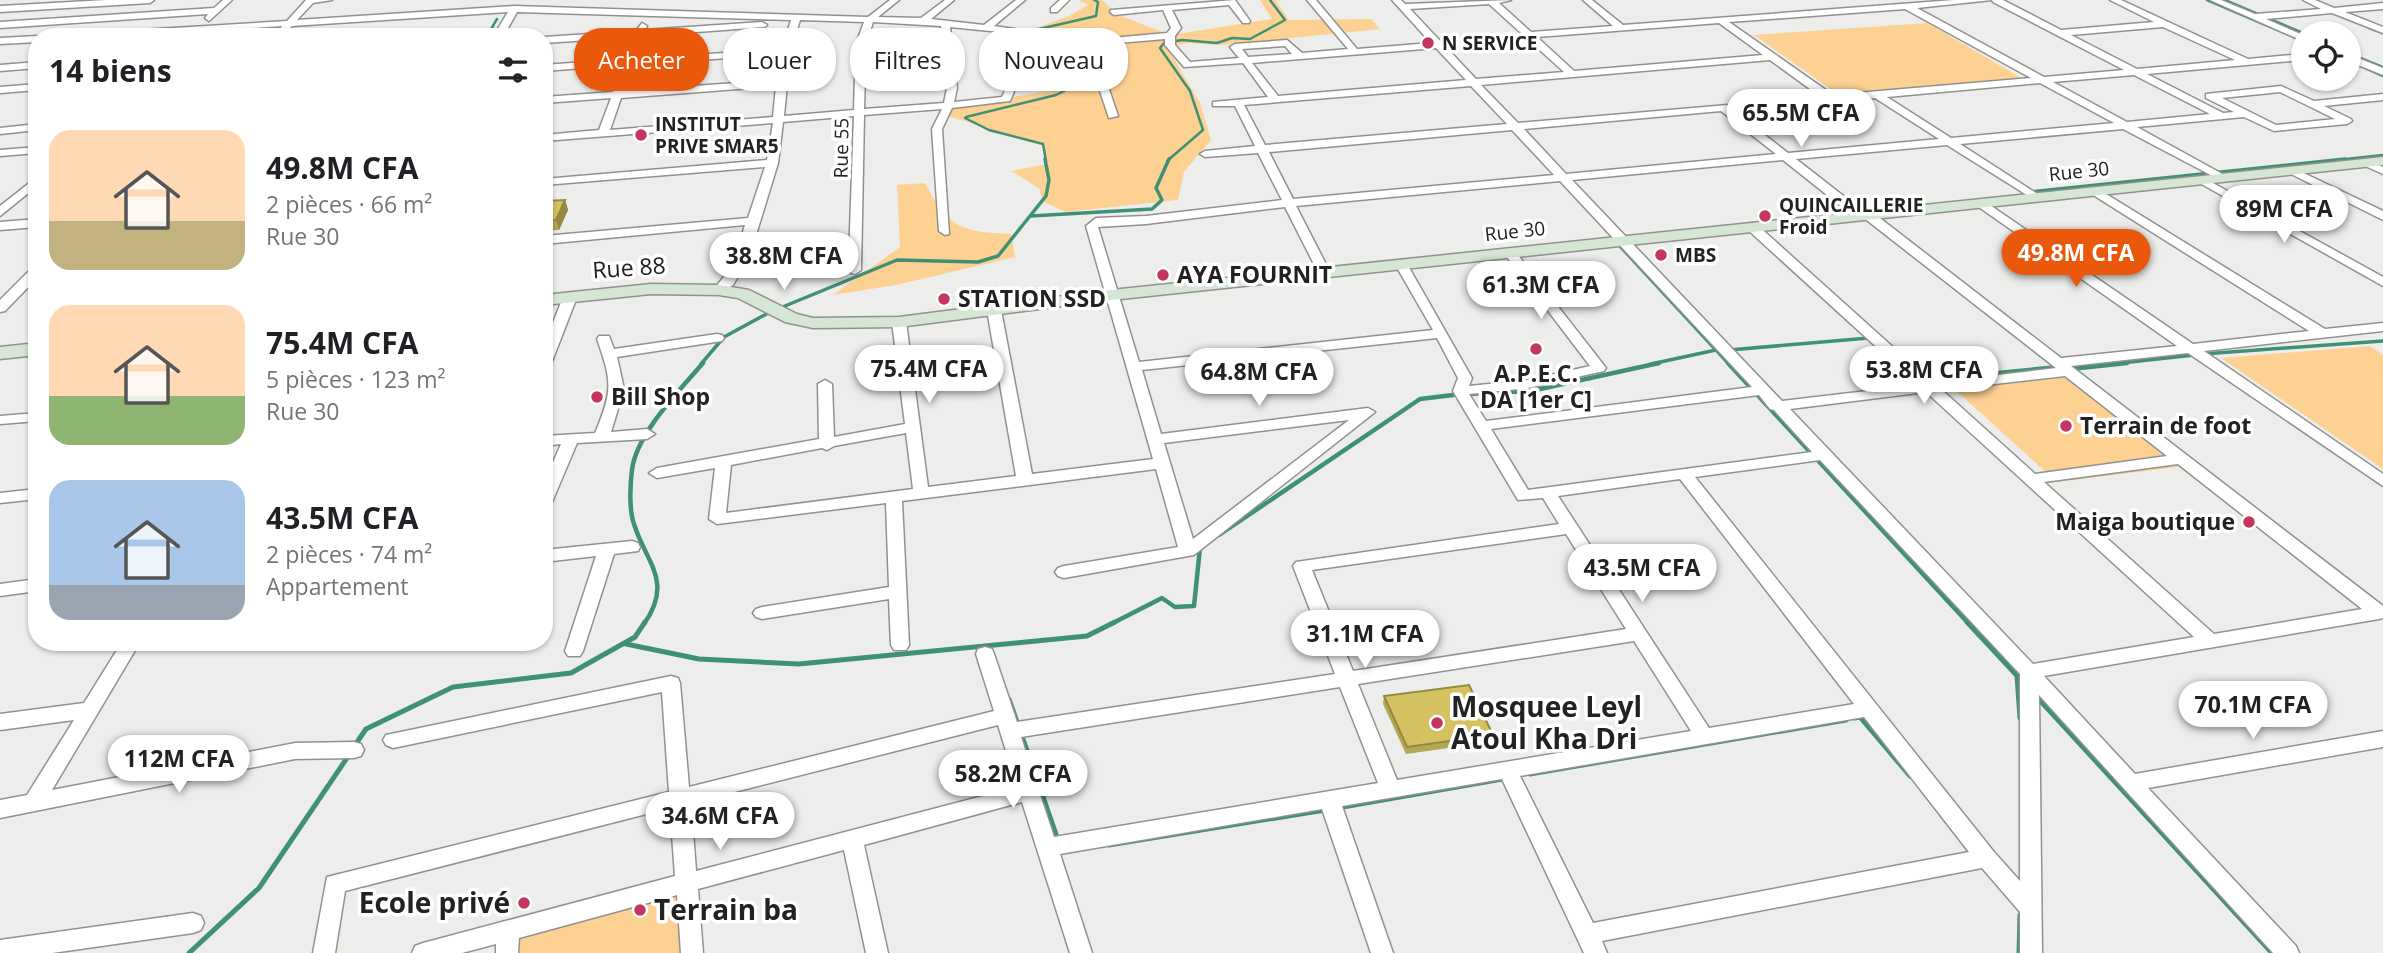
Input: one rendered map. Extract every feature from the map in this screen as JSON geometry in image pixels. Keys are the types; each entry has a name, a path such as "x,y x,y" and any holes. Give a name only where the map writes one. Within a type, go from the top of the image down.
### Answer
{"main road":[{"name":"Rue 30","path":"791,318 830,324 899,321 1324,272 2383,161"},
{"name":"Rue 88","path":"553,299 651,289 719,290 758,299 791,318"},
{"path":"0,353 28,350"}],"street":[{"path":"0,9 150,0"},
{"path":"204,28 228,0"},
{"path":"285,28 311,1 328,0"},
{"path":"476,0 498,2 514,9"},
{"path":"564,13 584,0"},
{"path":"869,20 895,0"},
{"path":"923,20 950,0"},
{"path":"704,28 794,21 923,20 986,28 1021,0"},
{"path":"1054,10 1065,0"},
{"path":"1311,0 1355,52"},
{"path":"1399,4 1507,0"},
{"path":"1587,0 1621,28"},
{"path":"1803,0 1823,12"},
{"path":"1896,0 2222,178"},
{"path":"1528,35 1988,0"},
{"path":"1996,0 2221,116"},
{"path":"2114,0 2247,62"},
{"path":"2214,0 2291,33"},
{"path":"2307,0 2383,30"},
{"path":"1114,12 1231,1 1246,21"},
{"path":"1491,1 1572,74"},
{"path":"82,28 115,2"},
{"path":"1399,4 1775,406 2029,672 2285,951"},
{"path":"2255,18 2383,6"},
{"path":"722,15 731,7"},
{"path":"1166,7 1176,28 1170,36 1170,46 1187,65 1438,45"},
{"path":"503,28 514,9"},
{"path":"214,28 514,9 564,13 722,15 794,21"},
{"path":"0,25 216,11"},
{"path":"641,28 647,15"},
{"name":"Rue 55","path":"804,260 855,266 861,44 869,20"},
{"path":"1720,20 1830,98"},
{"path":"793,28 794,21"},
{"path":"945,23 952,88 948,107 937,129 945,231"},
{"path":"2059,33 2165,24"},
{"path":"1113,116 1089,43 1170,36"},
{"path":"553,39 574,38"},
{"path":"0,41 28,39"},
{"path":"1275,99 1235,47 1287,43 1300,56"},
{"path":"1217,104 1773,57"},
{"path":"1205,154 2291,58"},
{"path":"2361,63 2383,72"},
{"path":"0,68 28,66"},
{"path":"553,67 574,66"},
{"path":"553,99 723,87"},
{"path":"0,90 28,88"},
{"path":"0,105 17,89"},
{"path":"2281,89 2312,104 2347,121 2274,128 2210,96 2281,89"},
{"path":"603,134 617,91"},
{"path":"719,290 735,277 742,265 752,221 772,163 782,91"},
{"path":"553,137 948,107 1002,101 1007,91"},
{"path":"1876,94 2035,197"},
{"path":"2312,104 2383,97"},
{"path":"1238,102 1324,272"},
{"path":"1722,107 2381,612"},
{"path":"1188,551 1111,295 1092,226 1096,222 1146,220 1289,203 2245,114"},
{"path":"0,131 28,128"},
{"path":"0,153 28,151"},
{"path":"553,180 772,163"},
{"path":"2367,163 2383,171"},
{"path":"2291,170 2383,216"},
{"path":"2202,180 2383,282"},
{"path":"0,212 28,188"},
{"path":"2094,191 2322,333"},
{"path":"1980,203 2383,481"},
{"path":"553,239 752,221"},
{"path":"0,226 28,224"},
{"path":"1752,227 2210,640"},
{"path":"1460,391 1528,384 1599,368 1510,253"},
{"path":"1401,264 1442,332 1465,379 1460,391"},
{"path":"0,308 28,279"},
{"path":"0,288 28,286"},
{"path":"553,341 570,297"},
{"path":"994,310 1025,480"},
{"path":"899,321 921,493"},
{"path":"1775,406 1923,382 2195,352 2383,327"},
{"path":"1133,367 1442,332"},
{"path":"601,437 618,395 619,384 606,346 717,338"},
{"path":"825,384 827,445"},
{"path":"1480,426 1761,390"},
{"path":"1460,391 1524,496 1822,455"},
{"path":"1064,572 1188,551 1368,412 1155,439"},
{"path":"0,420 28,418"},
{"path":"657,473 827,445 914,427"},
{"path":"553,440 647,434"},
{"path":"553,481 571,439"},
{"path":"2031,479 2182,459"},
{"path":"723,462 718,519 1162,463"},
{"path":"1684,474 1986,858 2030,908"},
{"path":"1547,492 1704,736"},
{"path":"0,498 28,495"},
{"path":"894,497 900,645"},
{"path":"1390,789 1302,566 1570,528"},
{"path":"553,555 632,547"},
{"path":"574,651 607,550"},
{"path":"0,590 28,587"},
{"path":"762,613 898,592"},
{"path":"2029,672 2381,612"},
{"path":"324,953 335,884 679,798 1007,724 1347,679 1638,634"},
{"path":"34,802 126,651"},
{"path":"985,654 1081,953"},
{"path":"2029,672 2031,953"},
{"path":"393,740 671,683 692,953"},
{"path":"1047,847 1869,709"},
{"path":"0,722 90,710"},
{"path":"2129,783 2383,739"},
{"path":"0,809 295,751 354,750"},
{"path":"1507,769 1591,944 1986,858"},
{"path":"422,953 508,942 687,883 1029,792"},
{"path":"1329,799 1382,953"},
{"path":"852,839 877,953"},
{"path":"0,950 194,923"}],"shaded area":[{"path":"1079,0 1102,0 1116,14 1170,35 1272,19 1260,0 1281,0 1276,1 1289,20 1371,19 1380,29 1223,45 1188,43 1167,47 1200,103 1211,140 1184,172 1178,200 1065,212 1042,201 1040,189 1011,171 1048,164 1044,146 948,116 957,105 1051,91 1128,91 1128,28 1037,28 1069,16 1088,5"},
{"path":"1927,23 2023,79 1836,93 1754,35"},
{"path":"925,183 941,210 958,225 980,232 1011,234 1015,257 896,285 833,295 900,247 897,185"},
{"path":"2370,346 2383,355 2383,469 2221,358"},
{"name":"Terrain de foot","path":"2068,373 2185,466 2057,482 1952,387"},
{"name":"Terrain ba","path":"681,887 683,953 516,953 518,933"}],"building":[{"path":"565,200 556,220 553,220 553,201"},
{"name":"Mosquee Leyl Atoul Kha Dri","path":"1469,685 1493,735 1407,747 1384,696"}],"waterway":[{"path":"966,117 1056,95 1084,81 1073,69 1020,45 1026,32 1096,16 1098,2 1094,0"},
{"path":"1169,159 1203,130 1190,91 1160,48 1164,43 1182,40 1217,43 1232,38 1250,39 1285,20 1270,0"},
{"path":"2207,0 2291,36"},
{"path":"2225,0 2291,28"},
{"path":"492,28 497,19"},
{"path":"2369,28 2383,33"},
{"path":"2361,58 2383,67"},
{"path":"2361,66 2383,76"},
{"path":"965,118 989,130 1043,144 1046,161"},
{"path":"2328,161 2383,155"},
{"path":"780,308 897,260 978,262 998,256 1046,196 1049,180 1045,159"},
{"path":"1031,216 1152,209 1162,200 1156,188 1169,159"},
{"path":"2030,192 2345,159"},
{"path":"1619,245 1729,364"},
{"path":"701,364 724,337 772,311"},
{"path":"1729,350 1869,338"},
{"path":"2203,354 2383,341"},
{"path":"1651,364 1716,350"},
{"path":"2112,364 2194,355"},
{"path":"644,624 653,609 657,584 655,572 632,518 630,497 635,456 650,427 703,363"},
{"path":"1466,394 1531,391 1659,363"},
{"path":"1728,363 1969,624"},
{"path":"2071,369 2127,363"},
{"path":"1925,380 2059,367"},
{"path":"1219,535 1420,399 1453,395"},
{"path":"1111,624 1162,598 1175,607 1194,606 1200,548"},
{"path":"353,748 366,729 453,687 571,673 635,637 645,622"},
{"path":"1111,624 1115,622"},
{"path":"1967,622 2017,676"},
{"path":"626,644 699,659 799,664 1087,636 1111,624"},
{"path":"2017,676 2022,681"},
{"path":"2017,676 2020,718"},
{"path":"2035,695 2272,953"},
{"path":"1009,699 1058,840"},
{"path":"1855,718 1860,717 1910,776"},
{"path":"1530,774 1846,720"},
{"path":"189,953 259,888 349,755"},
{"path":"1337,808 1508,778"},
{"path":"1109,845 1325,810"},
{"path":"2019,953 2020,915"}],"place":[{"name":"N SERVICE","path":"1428,43"},
{"name":"INSTITUT PRIVE SMAR5","path":"641,135"},
{"name":"QUINCAILLERIE Froid","path":"1765,216"},
{"name":"MBS","path":"1661,255"},
{"name":"AYA FOURNIT","path":"1163,275"},
{"name":"STATION SSD","path":"944,299"},
{"name":"A.P.E.C. DA [1er C]","path":"1536,349"},
{"name":"Bill Shop","path":"597,397"},
{"name":"Terrain de foot","path":"2066,426"},
{"name":"Maiga boutique","path":"2249,522"},
{"name":"Mosquee Leyl Atoul Kha Dri","path":"1437,723"},
{"name":"Ecole privé","path":"524,903"},
{"name":"Terrain ba","path":"640,910"}]}
